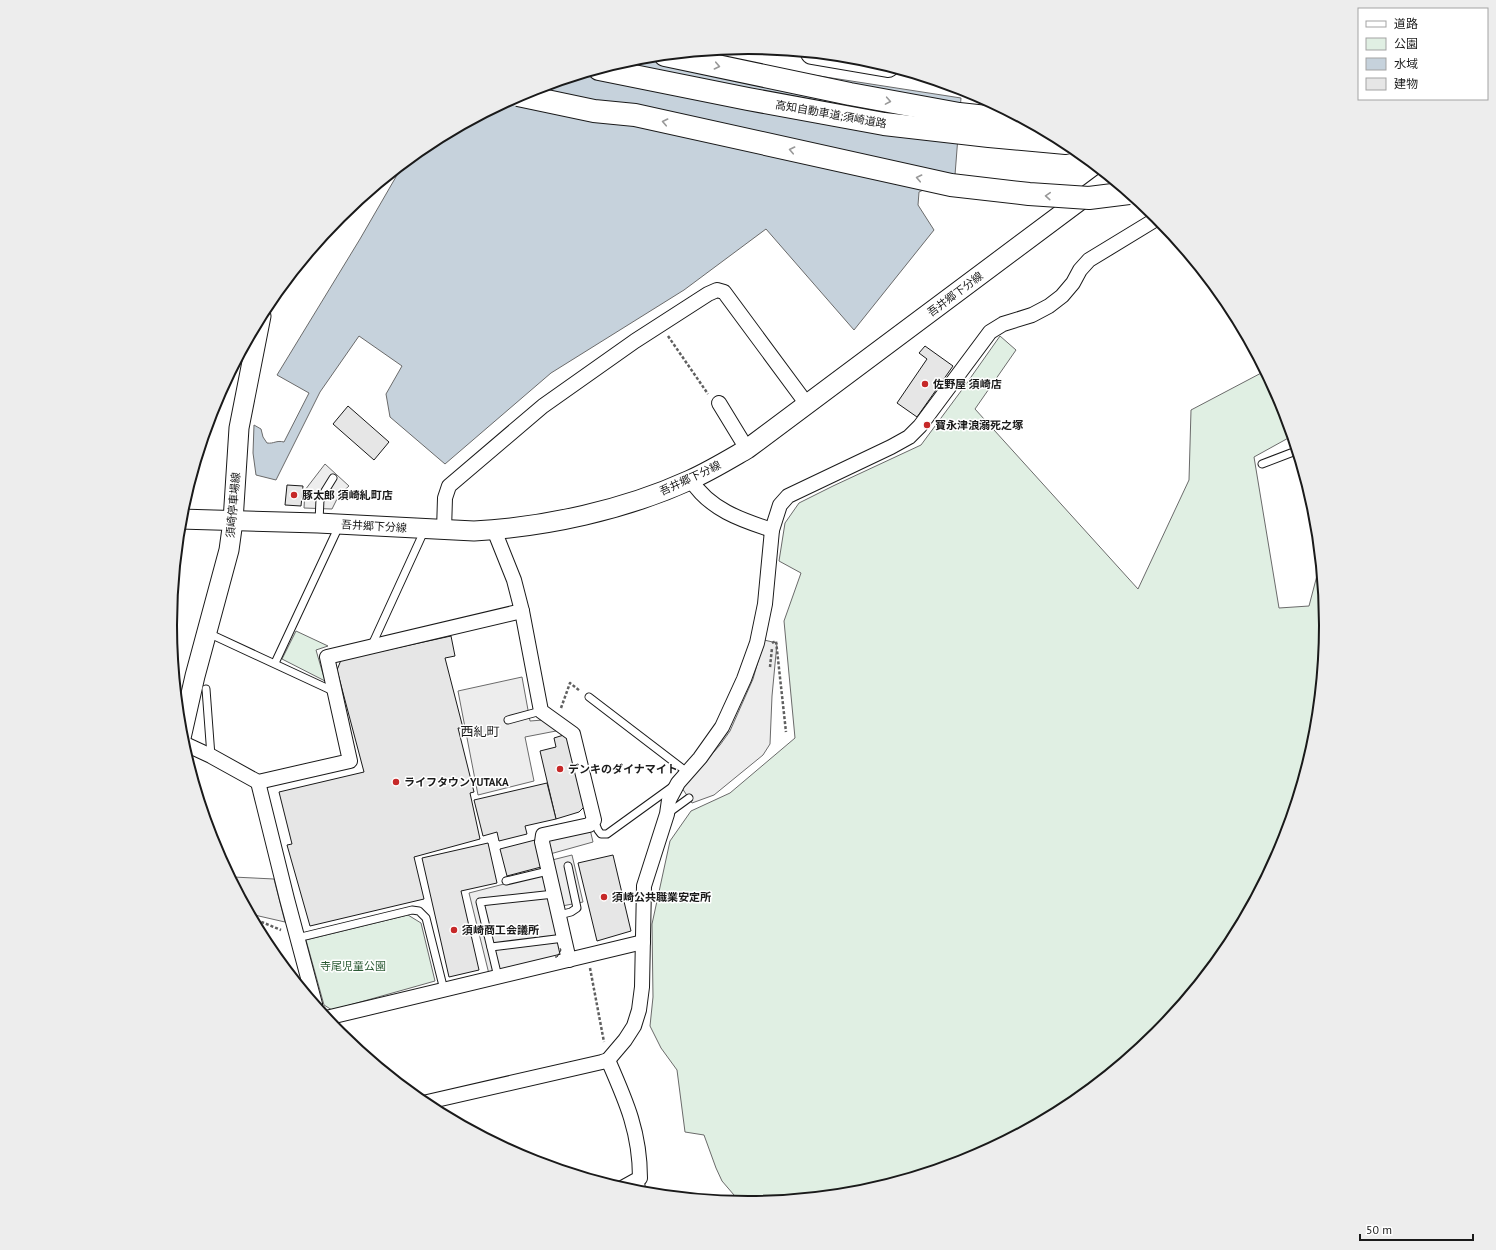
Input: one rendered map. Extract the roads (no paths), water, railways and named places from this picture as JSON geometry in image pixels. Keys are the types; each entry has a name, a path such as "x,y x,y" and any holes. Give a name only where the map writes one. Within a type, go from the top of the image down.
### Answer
{"highway":[{"path":"680,58 850,94 959,114 1014,120"},
{"name":"高知自動車道;須崎道路","path":"609,71 884,124 1052,142"},
{"path":"527,98 594,111 635,115 951,185 1029,194 1089,198 1121,194"}],"main road":[{"name":"吾井郷下分線","path":"187,519 318,523 444,530 494,530 567,519 601,511 653,495 691,480 747,449 806,403 949,299 1106,181"},
{"name":"須崎停車場線","path":"185,720 206,632 228,550 233,521 239,428 258,331"}],"street":[{"path":"431,1100 608,1060 625,1040 634,1026 638,1015 642,987 644,886 667,814 669,800 683,778 726,729 757,643 765,604 772,530 780,505 788,496 909,437 920,426 990,332 1003,324 1032,315 1050,306 1062,296 1073,283 1080,270 1089,260 1152,221"},
{"path":"444,530 445,498 449,486 543,406 660,324 717,290 724,292 806,403"},
{"path":"719,403 747,449"},
{"path":"691,480 698,490 713,504 740,519 772,530"},
{"path":"494,530 514,580 522,611 540,711 573,734 594,820 589,825 543,834 542,842 569,960"},
{"path":"190,746 258,782 350,761 327,657 522,611"},
{"path":"258,782 312,993"},
{"path":"333,1016 643,942"},
{"path":"608,1060 628,1105 636,1132 640,1178 630,1184"}],"lane":[{"path":"1262,464 1292,452"},
{"path":"318,523 320,499 333,478"},
{"path":"275,663 340,525"},
{"path":"371,647 425,529"},
{"path":"206,632 334,691"},
{"path":"206,689 211,756"},
{"path":"589,697 683,778 607,834 601,834 594,820"},
{"path":"508,720 540,711"},
{"path":"667,814 689,798"},
{"path":"559,915 571,912 577,908 568,866"},
{"path":"506,881 548,871"},
{"path":"498,977 480,902 554,894"},
{"path":"297,938 412,910 419,912 426,918 444,990"},
{"path":"491,947 564,938"},
{"path":"640,1178 641,1186"}],"water":[{"path":"695,57 961,98 955,175 919,192 918,205 934,230 854,330 766,229 684,290 551,373 445,464 390,417 386,394 402,366 359,336 320,392 276,480 256,475 253,453 254,425 261,429 263,437 267,443 279,441 284,442 309,393 277,375 398,174 431,150 463,130 529,97 600,73 637,65"}],"place":[{"name":"佐野屋 須崎店","path":"925,384"},
{"name":"寶永津浪溺死之塚","path":"927,425"},
{"name":"豚太郎 須崎糺町店","path":"294,495"},
{"name":"デンキのダイナマイト","path":"560,769"},
{"name":"ライフタウンYUTAKA","path":"396,782"},
{"name":"須崎公共職業安定所","path":"604,897"},
{"name":"須崎商工会議所","path":"454,930"}],"district":[{"name":"西糺町","path":"480,731"}],"park label":[{"name":"寺尾児童公園","path":"353,966"}]}
